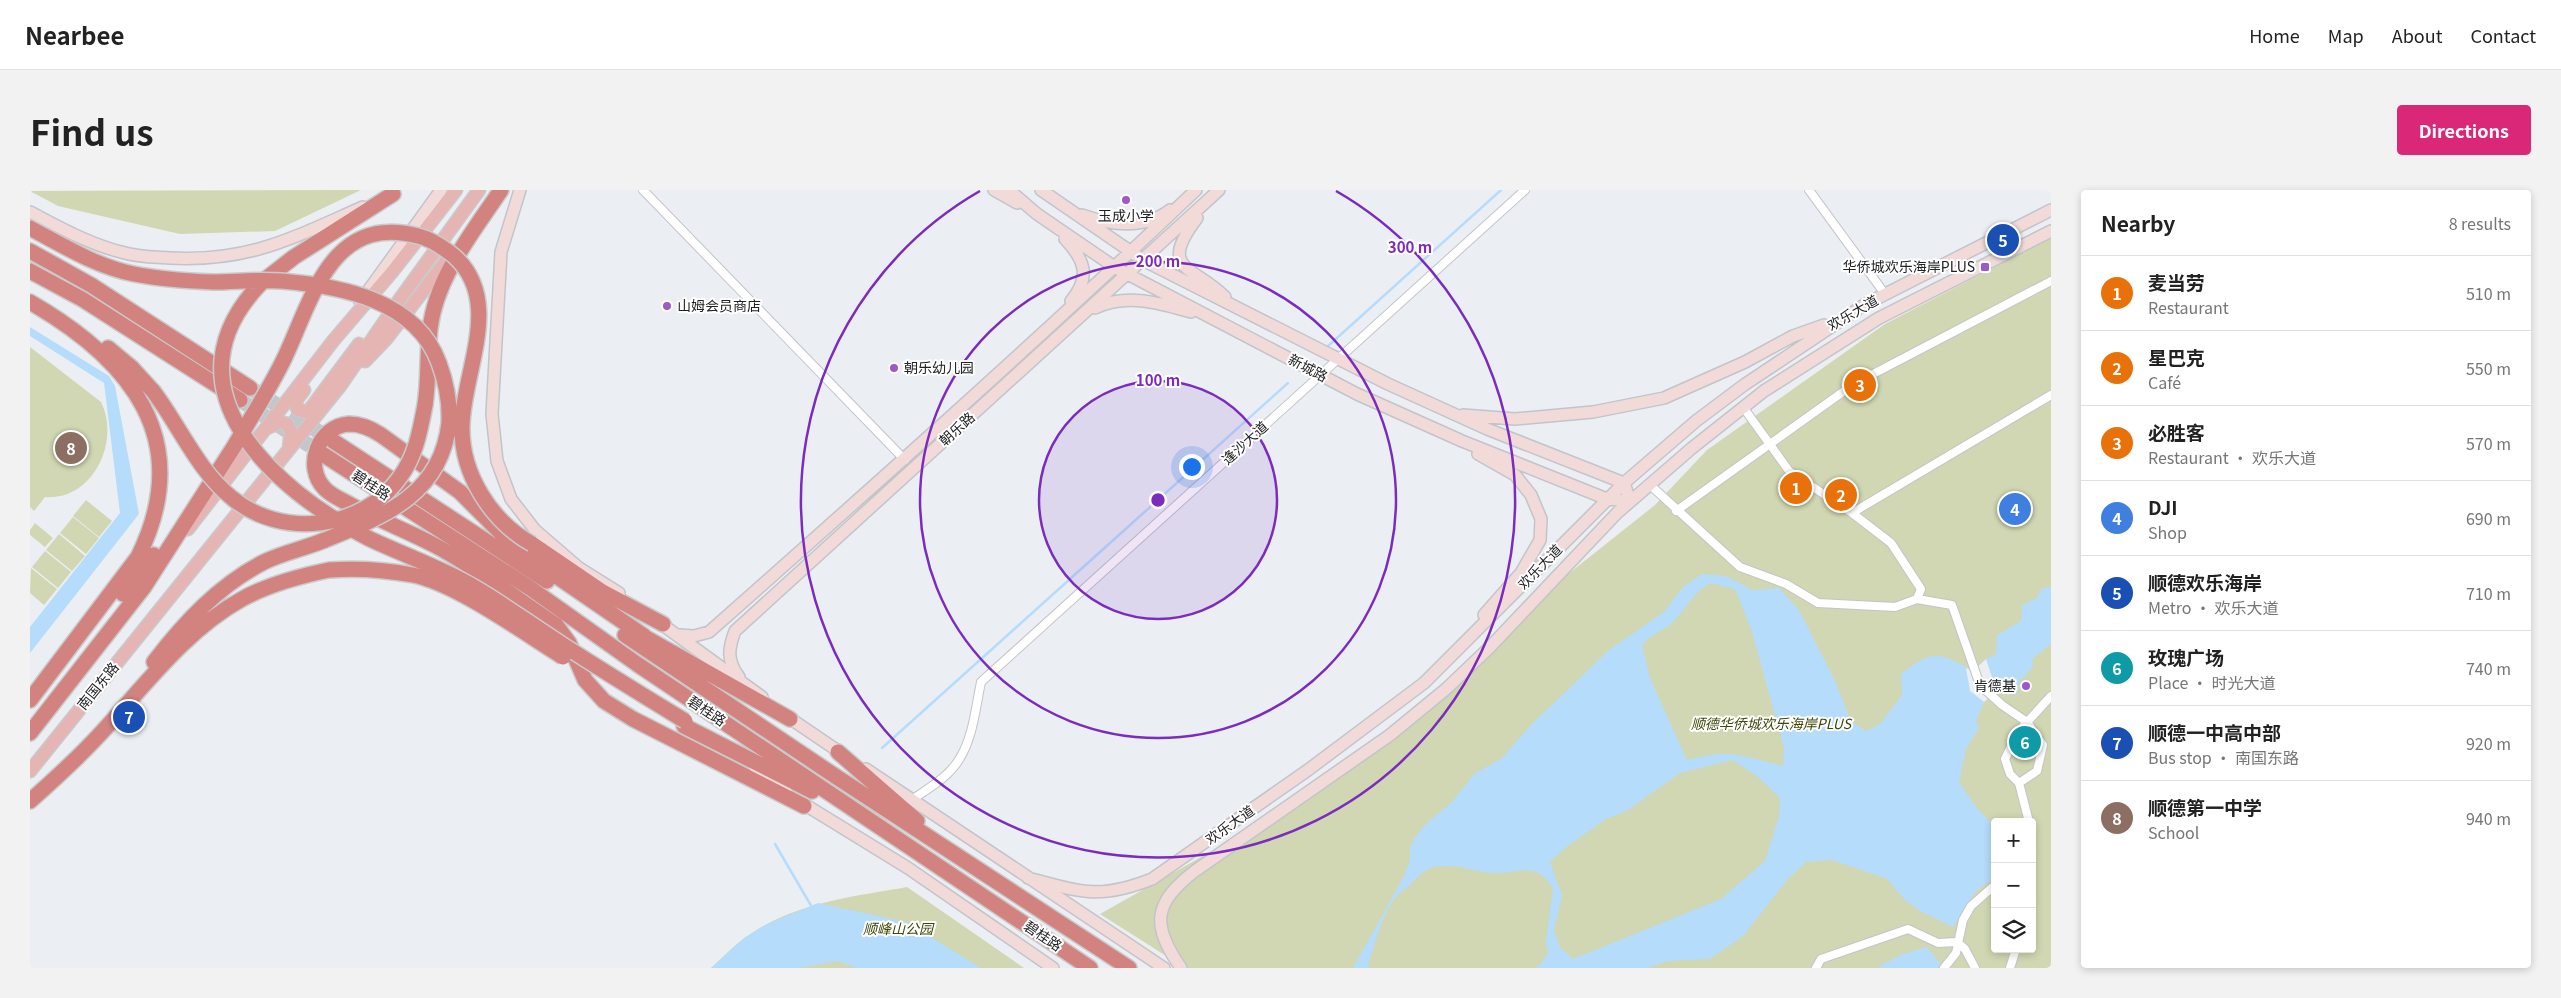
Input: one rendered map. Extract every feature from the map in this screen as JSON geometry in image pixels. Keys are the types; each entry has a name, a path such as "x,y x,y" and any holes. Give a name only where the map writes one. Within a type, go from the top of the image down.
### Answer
{"highway":[{"path":"30,302 108,348 132,368 152,391 198,458 230,497 263,516 297,523 316,524 355,515 370,506 393,486 415,450 429,378 430,328 440,291 458,252 501,190"},
{"path":"395,192 294,257 262,282 246,300 230,326 223,355 222,381 230,414 237,426 274,473 320,508 368,538 436,567 475,588 684,724"},
{"path":"30,228 87,257 132,274 190,281 279,281 358,294 396,310 420,331 437,356 450,409 447,434 440,456 422,487 407,501 365,524 266,562 241,575 212,597 172,640 100,734"},
{"path":"30,706 37,700 202,496 235,445 283,360 312,293 330,262 354,243 379,233 405,233 421,237 449,252 467,271 477,298 477,339 462,409 463,445 470,470 480,494 491,510 502,522 601,591 663,624"},
{"path":"30,251 91,285 250,388"},
{"path":"30,271 82,300 240,400"},
{"path":"30,700 138,557 150,533 159,498 161,469 159,450 150,419 142,403 122,375 60,319"},
{"path":"644,636 517,549 460,492 371,429 349,424 328,432 320,443 313,465 314,474 326,490 381,522 436,546 556,625 569,643 584,680 604,701 633,719 804,806"},
{"path":"333,441 964,861 1129,968"},
{"name":"碧桂路","path":"324,455 530,588 637,664 1090,968"},
{"name":"南国东路","path":"30,732 144,587 202,496"},
{"path":"30,801 100,734 160,668 214,618 242,599 268,587 329,570 361,570 414,575 467,598 575,665 738,754 871,821"},
{"path":"576,601 644,636 790,719"},
{"path":"838,752 964,861"}],"main road":[{"path":"400,299 361,342 308,412 304,413 298,410 296,401 456,190"},
{"path":"340,386 479,190"},
{"path":"340,386 387,338 501,190"},
{"path":"144,587 333,341 392,272"},
{"name":"南国东路","path":"30,772 340,386"},
{"path":"264,431 272,425 287,424 291,431 288,450"}],"street":[{"path":"333,341 386,263 441,190"},
{"path":"520,190 501,252 492,414 497,461 511,499 536,530 579,568 677,634 741,680 790,719 913,799 1164,968"},
{"path":"643,190 905,460"},
{"path":"994,190 1042,218 1079,254 1084,269 1080,291 1044,333"},
{"name":"新城路","path":"1010,190 1042,218 1116,268 1357,394 1437,431 1607,499 1630,501"},
{"name":"新城路","path":"1041,190 1067,210 1143,260 1456,415 1531,447 1624,483"},
{"path":"1067,210 1097,220 1131,225 1163,215 1195,190"},
{"name":"朝乐路","path":"677,634 694,636 709,632 905,460 1116,268 1195,190"},
{"name":"朝乐路","path":"741,680 732,667 728,648 735,631 1220,190"},
{"name":"逢沙大道","path":"913,799 940,780 960,758 971,728 981,682 1525,190"},
{"path":"1809,190 1885,294"},
{"path":"30,212 85,239 122,253 210,259 267,248 395,192"},
{"path":"1209,200 1185,234 1181,244 1180,256 1187,271 1211,284 1233,305"},
{"name":"欢乐大道","path":"1028,878 1081,892 1104,893 1126,889 1152,878 1386,714 1436,672 1624,483 1744,385 1839,320 1885,294 2051,210"},
{"name":"欢乐大道","path":"1181,968 1166,947 1162,933 1161,916 1165,901 1172,890 1195,871 1390,735 1446,689 1490,647 1564,568 1649,484 1743,407 1799,367 1879,318 2051,231"},
{"path":"1676,511 1854,384 2051,282"},
{"path":"1084,314 1106,303 1136,300 1150,301 1215,320"},
{"path":"1456,415 1515,419 1593,412 1664,398 1745,362 1793,336 1839,320"},
{"path":"1852,513 2051,396"},
{"path":"1743,407 1788,471 1852,513 1890,543 1920,589 1917,599"},
{"path":"1436,672 1521,573 1540,540 1541,519 1531,495 1515,475 1437,431"},
{"path":"1676,439 1687,452"},
{"path":"1516,463 1534,461 1537,457 1531,447"},
{"path":"1624,483 1630,501"},
{"path":"1649,484 1676,511 1740,567 1786,584 1818,602 1895,607 1917,599 1952,605 1980,685 2028,722 2043,746 2037,771 2019,782"},
{"path":"1550,556 1564,568"},
{"path":"745,600 736,613 737,617 742,619 756,612"},
{"path":"2029,818 2019,782 2010,774 2004,759 2018,732 2051,696"},
{"path":"738,754 804,806 908,868 1054,968"},
{"path":"1271,796 1282,812"},
{"path":"1944,968 1956,953 1956,942 1962,920 1971,906 1991,888"},
{"path":"1816,968 1820,959 1908,929 1938,943 1956,942 1965,949 1975,968"},
{"path":"2010,968 2015,953"}],"green space":[{"path":"361,190 275,231 180,234 58,206 30,191"},
{"name":"顺德华侨城欢乐海岸PLUS","path":"2051,238 2051,968 1185,968 1100,914 1318,791 1452,690 1553,586 1655,505 1707,450 1885,324"},
{"path":"30,347 101,402 106,418 107,434 104,451 98,466 89,479 76,489 62,496 45,497 34,511 30,507"},
{"path":"86,500 112,521 99,537 73,516"},
{"path":"73,517 99,538 86,554 60,533"},
{"path":"35,523 53,538 45,547 30,535 30,530"},
{"path":"59,534 85,556 72,571 46,550"},
{"path":"45,551 71,572 58,588 32,567"},
{"path":"31,568 57,589 44,605 30,593"},
{"name":"顺峰山公园","path":"907,887 1024,968 711,968 746,937 783,916 844,898"}],"water":[{"path":"30,327 109,376 115,386 139,514 30,653 30,627 120,513 104,383 30,336"},
{"path":"1702,574 1726,576 1753,590 1779,588 1799,610 1834,679 1851,721 1866,731 1880,724 1902,695 1901,674 1921,660 1936,656 1952,660 1973,671 1986,659 1996,654 1997,635 2021,621 2022,605 2037,598 2042,588 2051,587 2051,644 2032,659 2033,667 2020,681 2016,696 2002,687 1984,702 1976,721 1979,728 1966,749 1959,782 1977,808 1991,823 1991,880 1976,891 1953,927 1922,912 1905,900 1887,879 1832,860 1806,862 1787,880 1743,936 1710,959 1668,961 1647,968 1533,968 1539,966 1548,954 1546,942 1553,888 1546,880 1540,874 1528,870 1496,873 1438,866 1429,868 1422,873 1395,898 1381,924 1369,968 1353,968 1404,876 1410,860 1410,848 1415,837 1428,822 1451,803 1475,773 1501,759 1531,725 1609,650 1664,612 1683,587","holes":["1711,583 1735,589 1752,632 1784,748 1783,766 1725,754 1714,754 1687,760 1650,678 1642,645 1673,622 1699,591","1732,760 1756,775 1780,798 1779,816 1765,861 1721,899 1573,959 1560,947 1554,930 1562,895 1550,862 1565,848 1606,819 1628,810 1680,773"]},
{"name":"顺峰山公园","path":"818,903 906,922 981,968 857,968 837,961 800,968 711,968 744,938 767,924"},
{"path":"1927,947 1941,964 1937,968 1877,968 1900,955"}],"pier":[{"path":"1986,659 1993,680 2002,687 1984,702 1970,691 1966,668 1973,671"}],"waterway":[{"path":"1327,347 1501,190"},
{"path":"882,748 1288,383"},
{"path":"775,844 813,909"}],"tunnel":[{"path":"252,389 333,441"},
{"path":"240,400 324,455"}],"place":[{"name":"玉成小学","path":"1126,200"},
{"name":"顺德欢乐海岸","path":"2003,240"},
{"name":"华侨城欢乐海岸PLUS","path":"1985,267"},
{"name":"山姆会员商店","path":"667,306"},
{"name":"朝乐幼儿园","path":"894,368"},
{"name":"必胜客","path":"1860,385"},
{"name":"顺德第一中学","path":"71,448"},
{"name":"麦当劳","path":"1796,488"},
{"name":"星巴克","path":"1841,495"},
{"name":"DJI","path":"2015,509"},
{"name":"肯德基","path":"2026,686"},
{"name":"顺德一中高中部","path":"129,717"},
{"name":"玫瑰广场","path":"2025,742"}]}
